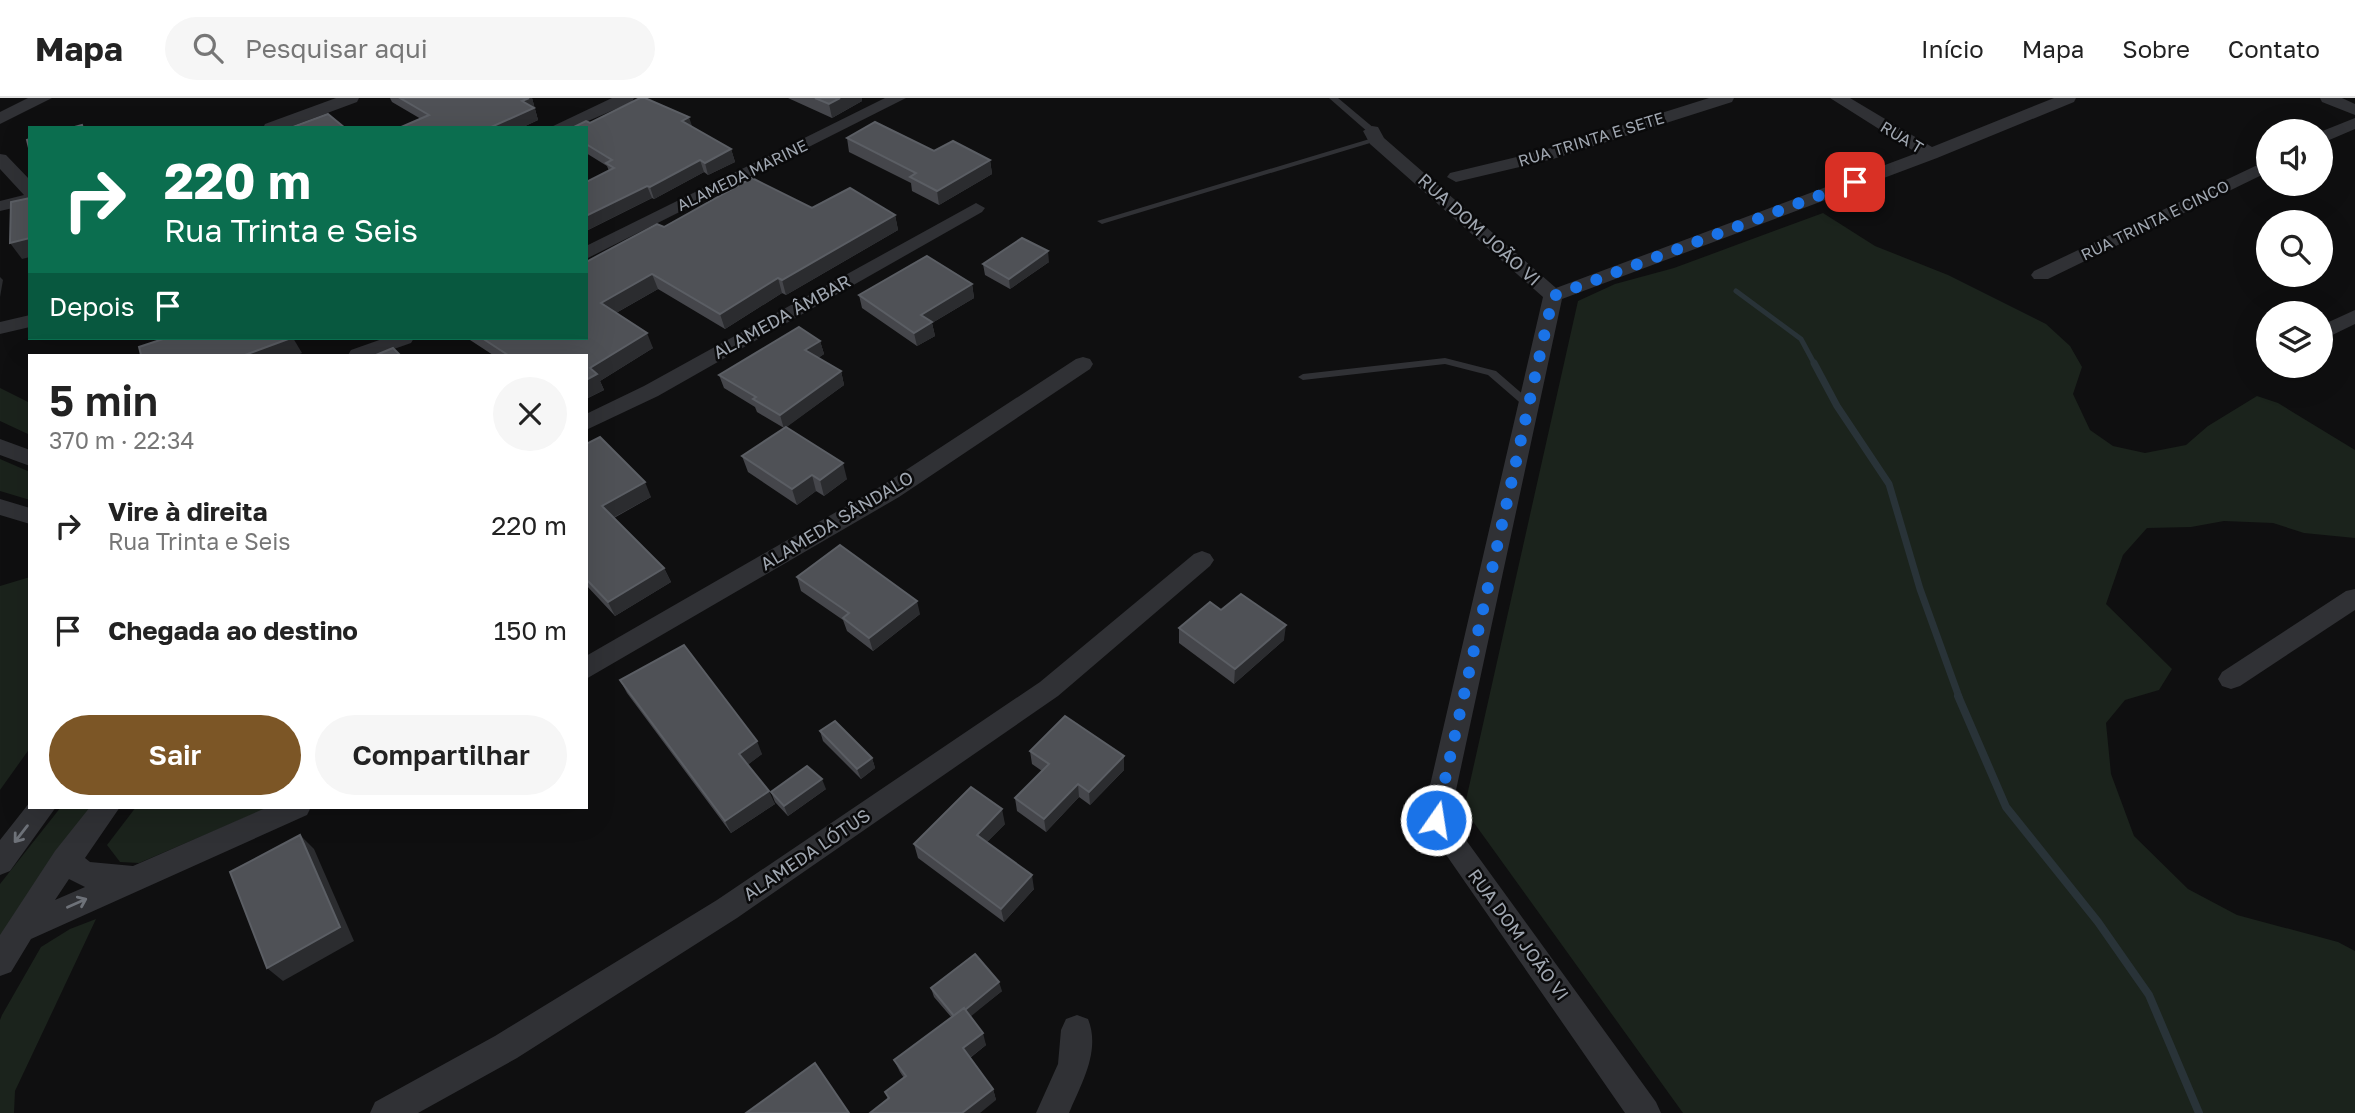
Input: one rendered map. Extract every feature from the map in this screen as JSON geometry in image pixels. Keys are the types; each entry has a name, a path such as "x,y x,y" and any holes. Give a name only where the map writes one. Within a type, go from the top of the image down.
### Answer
{"street":[{"path":"0,108 29,98"},
{"path":"0,119 44,98"},
{"path":"276,126 351,98"},
{"path":"562,126 626,98"},
{"name":"ALAMEDA MARINE","path":"588,252 898,98"},
{"name":"RUA TRINTA E SETE","path":"1456,177 1547,155 1726,98"},
{"name":"RUA T","path":"1838,98 1931,154"},
{"path":"1553,296 1931,154 2068,98"},
{"path":"2328,98 2355,110"},
{"path":"2333,133 2355,123"},
{"name":"RUA DOM JOÃO VI","path":"1374,135 1553,296 1436,820 1645,1113"},
{"path":"0,159 24,186 0,205"},
{"name":"RUA TRINTA E CINCO","path":"2041,275 2256,171"},
{"path":"0,205 28,199"},
{"name":"ALAMEDA ÂMBAR","path":"588,422 651,391 976,208"},
{"path":"2333,328 2355,316"},
{"path":"0,328 28,321"},
{"path":"2333,332 2355,337"},
{"path":"361,354 399,340"},
{"name":"ALAMEDA SÂNDALO","path":"588,668 891,491 1083,364"},
{"path":"0,447 28,457"},
{"path":"0,508 28,515"},
{"name":"ALAMEDA LÓTUS","path":"386,1113 506,1047 738,901 1049,689 1202,560"},
{"path":"2231,679 2355,598"},
{"path":"0,862 40,809"},
{"path":"0,962 65,860 104,809"},
{"path":"20,929 292,809"},
{"path":"65,860 85,874 135,878"},
{"path":"1052,1113 1074,1065 1077,1030"}],"lane":[{"name":"RUA DOM JOÃO VI","path":"1333,98 1374,135"},
{"path":"1102,221 1374,135"},
{"path":"1303,377 1445,361 1492,373 1529,404"}],"shaded area":[{"path":"1823,213 1875,246 1948,275 2046,324 2070,346 2082,367 2073,394 2090,430 2113,446 2145,453 2186,445 2208,426 2257,396 2278,403 2355,450 2355,538 2304,533 2273,523 2224,521 2191,527 2147,528 2123,555 2106,604 2172,669 2159,690 2125,700 2106,723 2111,774 2134,836 2188,889 2237,915 2338,942 2355,951 2355,1113 1683,1113 1464,809 1578,301 1615,284 1674,268"},
{"path":"0,388 28,402 28,434 0,421"},
{"path":"0,459 28,471 28,499 0,491"},
{"path":"28,578 28,751 0,790 0,586"},
{"path":"59,809 90,809 60,848 0,937 0,884"},
{"path":"134,809 263,810 139,863 120,862 107,845"},
{"path":"96,919 15,1091 14,1113 0,1113 2,1015 41,947 70,929"}],"building":[{"path":"400,98 529,98 522,101 534,108 494,126 404,126 429,115"},
{"path":"645,98 689,117 682,121 731,149 705,163 700,160 650,187 647,186 588,215 588,181 614,168 606,163 612,160 588,145 588,126 576,126 586,121 590,123"},
{"path":"815,98 840,98 829,104"},
{"path":"328,114 343,126 295,126"},
{"path":"875,122 934,151 953,141 990,160 937,191 910,177 916,173 847,138"},
{"path":"752,178 812,208 850,188 895,215 782,280 778,278 720,314 652,274 601,303 647,333 590,368 597,374 588,379 588,354 506,354 485,340 588,340 588,261 657,224 664,227"},
{"path":"28,198 28,238 10,243 11,202"},
{"path":"1022,238 1048,251 1009,279 983,264"},
{"path":"927,256 972,284 921,315 932,322 914,333 859,295"},
{"path":"799,327 820,341 805,350 841,371 780,415 719,375"},
{"path":"160,340 286,340 248,354 141,354 139,347"},
{"path":"393,348 399,354 378,354"},
{"path":"786,427 843,463 820,480 812,475 792,489 742,456"},
{"path":"600,437 645,482 602,506 664,568 608,602 588,581 588,443"},
{"path":"840,545 917,601 869,638 843,618 849,613 797,577"},
{"path":"1241,594 1286,625 1235,669 1179,628 1210,602 1221,610"},
{"path":"684,645 757,741 739,754 769,791 725,821 620,680"},
{"path":"1065,716 1124,756 1089,792 1078,784 1044,819 1015,798 1049,764 1030,751"},
{"path":"835,721 872,758 857,769 820,731"},
{"path":"807,766 822,779 784,806 771,792"},
{"path":"971,787 1002,809 977,835 1032,875 1001,909 914,844"},
{"path":"300,835 340,927 267,968 230,872"},
{"path":"975,954 999,982 954,1016 931,988"},
{"path":"964,1008 983,1033 963,1048 993,1089 962,1113 870,1113 889,1098 885,1092 906,1076 894,1060"},
{"path":"815,1063 849,1113 746,1113"}],"waterway":[{"path":"1736,291 1801,339 1815,365"},
{"path":"1814,363 1837,406 1889,484 1920,589 1959,697"},
{"path":"1958,696 2006,807 2098,922 2149,995 2199,1113"}],"route":[{"path":"1436,820 1553,296 1855,182"}]}
